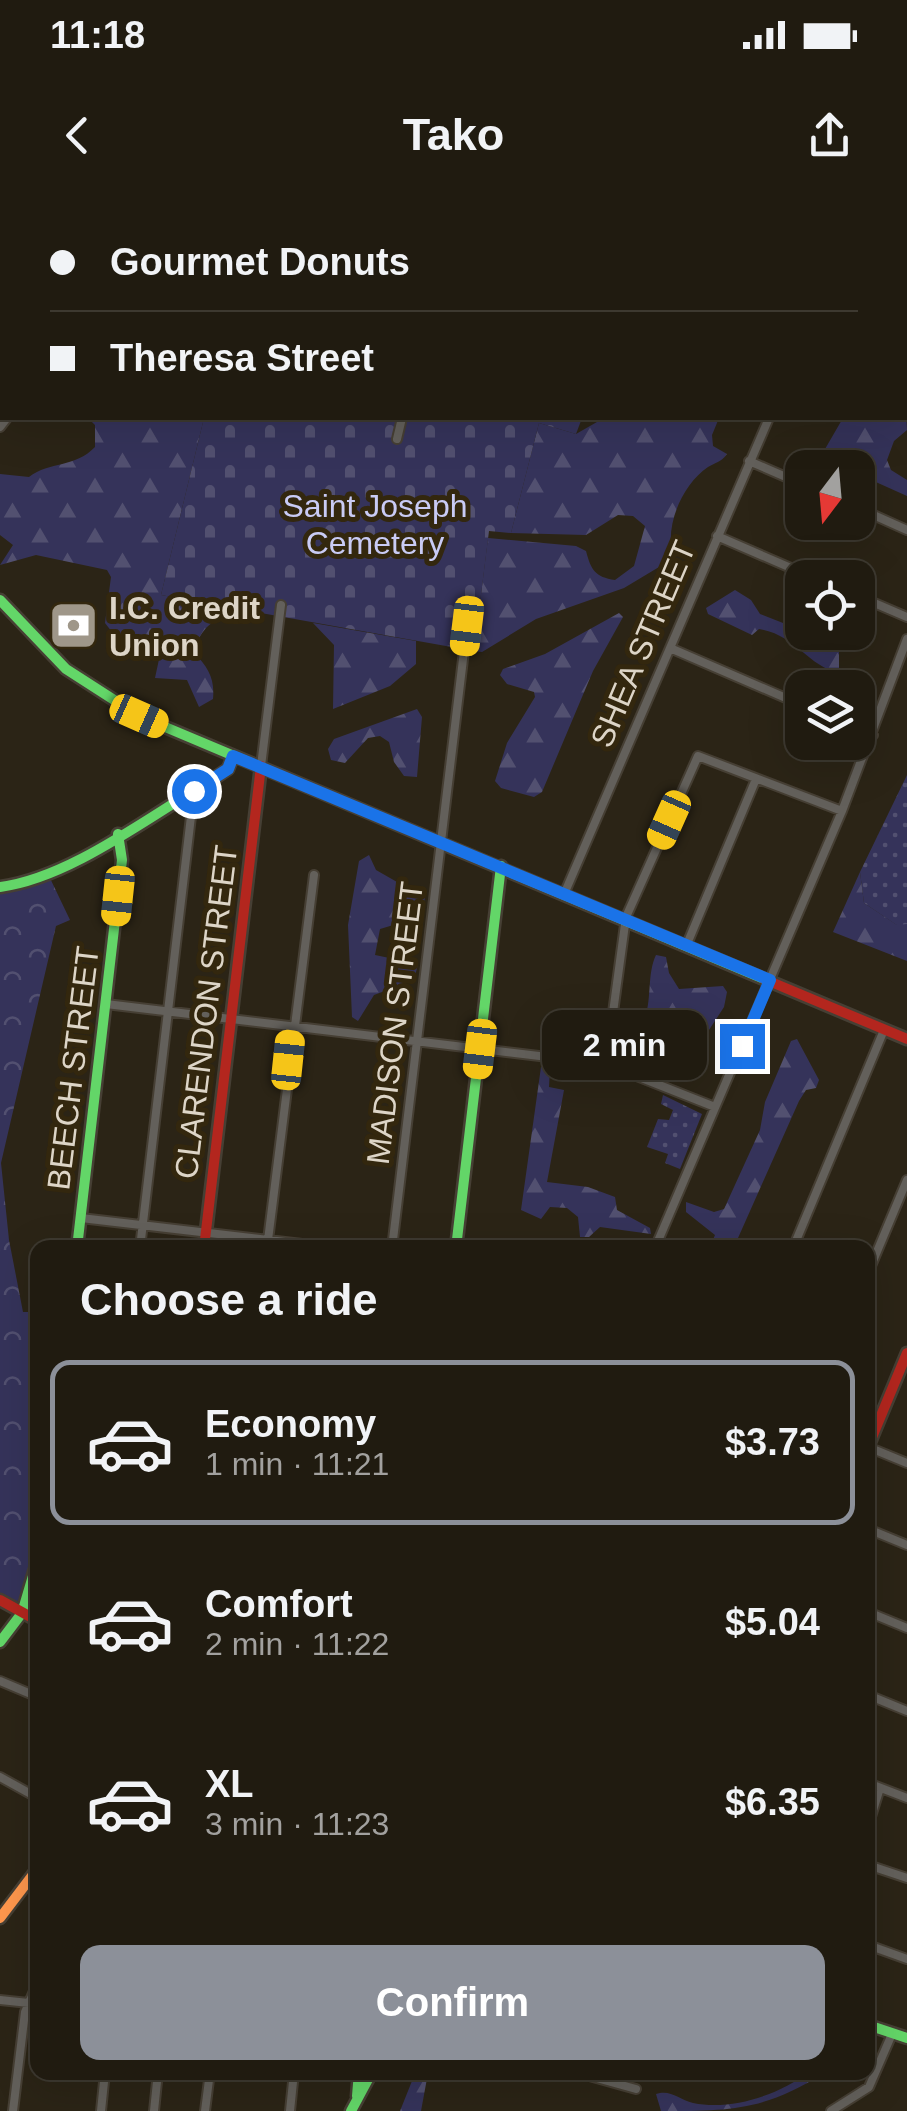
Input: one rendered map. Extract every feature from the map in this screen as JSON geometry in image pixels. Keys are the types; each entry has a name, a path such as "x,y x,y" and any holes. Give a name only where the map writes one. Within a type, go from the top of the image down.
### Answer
{"street":[{"path":"397,439 402,420"},
{"name":"SHEA STREET","path":"565,892 769,420"},
{"path":"750,461 785,476"},
{"path":"875,516 907,530"},
{"path":"717,536 785,565"},
{"path":"0,600 44,648 88,686 139,716 907,1039"},
{"name":"CLARENDON STREET","path":"205,1240 281,604"},
{"path":"875,604 907,618"},
{"name":"MADISON STREET","path":"393,1240 467,626"},
{"path":"875,729 907,639"},
{"path":"670,648 785,698"},
{"path":"0,887 42,877 194,791 228,769 233,756"},
{"path":"606,1064 626,918 698,756 842,811"},
{"path":"657,1240 863,760"},
{"path":"687,944 756,779"},
{"path":"141,1240 194,791"},
{"name":"BEECH STREET","path":"79,1240 122,860 118,834"},
{"path":"457,1240 501,866"},
{"path":"268,1240 292,1026 314,875"},
{"path":"106,1004 606,1064 715,1107"},
{"path":"796,1240 884,1030"},
{"path":"875,1256 907,1180"},
{"path":"81,1218 247,1240"},
{"path":"875,1430 907,1354"},
{"path":"894,1382 907,1388"},
{"path":"875,1450 907,1463"},
{"path":"875,1532 907,1545"},
{"path":"0,1642 22,1613 30,1586"},
{"path":"0,1600 30,1617"},
{"path":"875,1615 907,1628"},
{"path":"0,1680 30,1693"},
{"path":"875,1698 907,1712"},
{"path":"0,1777 30,1794"},
{"path":"875,1786 907,1798"},
{"path":"875,1804 880,1788"},
{"path":"875,1867 907,1878"},
{"path":"0,1918 30,1879"},
{"path":"875,1947 907,1958"},
{"path":"0,2000 30,2004"},
{"path":"13,2111 30,2015"},
{"path":"875,2028 907,2038"},
{"path":"875,2073 892,2034"},
{"path":"101,2111 104,2080"},
{"path":"154,2111 157,2080"},
{"path":"205,2111 209,2080"},
{"path":"290,2111 293,2080"},
{"path":"354,2106 358,2080"},
{"path":"354,2106 368,2080"},
{"path":"604,2080 636,2089"},
{"path":"831,2111 869,2087 872,2080"}],"green space":[{"path":"90,420 204,420 161,595 236,609 209,625 197,643 194,652 213,685 213,699 199,707 187,680 155,678 161,650 157,642 112,632 105,623 111,577 107,570 36,555 0,565 13,545 0,535 0,474 29,477 87,454 95,447 95,425"},
{"name":"Saint Joseph Cemetery","path":"204,420 581,420 576,434 539,423 511,533 489,531 474,651 161,595"},
{"path":"600,420 718,420 712,435 713,446 727,454 698,475 682,496 671,534 674,558 624,588 536,619 482,652 474,651 488,538 576,546 586,551 595,572 615,580 634,566 645,526 633,516 618,515 586,535 511,533 539,423 576,434"},
{"path":"842,420 907,420 907,430 894,441 887,460 891,470 907,480 907,496 875,482 875,450 824,450"},
{"path":"735,590 751,600 760,614 785,624 785,639 759,629 752,635 708,614 706,608"},
{"path":"619,613 623,617 593,671 542,792 534,797 501,788 495,781 507,743 535,697 534,692 507,684 500,675 503,669 545,654"},
{"path":"313,623 416,641 416,664 390,686 333,709 334,645"},
{"path":"800,650 839,650 839,670 818,664"},
{"path":"417,709 422,717 417,777 404,776 394,762 389,742 380,736 368,738 345,763 331,760 328,749 334,739"},
{"path":"907,775 907,932 864,903 860,872"},
{"path":"369,855 376,870 425,898 420,917 380,929 375,955 418,964 414,980 374,995 358,1021 352,1017 348,925 359,861"},
{"path":"860,872 864,903 897,925 907,924 907,961 833,932"},
{"path":"48,874 70,920 56,926 1,1163 9,1240 23,1312 30,1312 30,1586 22,1613 0,1600 0,887"},
{"path":"656,955 666,957 669,973 679,989 723,986 727,992 724,1007 707,1033 681,1022 650,1025 645,1018"},
{"path":"797,1039 819,1080 816,1088 806,1090 799,1101 737,1240 713,1240 715,1235 686,1212 686,1202 714,1212 724,1209 760,1130 765,1102 791,1041"},
{"path":"541,1067 550,1068 549,1087 564,1090 547,1182 588,1187 615,1197 617,1210 650,1228 651,1234 600,1227 589,1237 580,1237 578,1217 567,1208 550,1207 541,1219 521,1210"},
{"path":"663,1095 702,1114 680,1169 665,1163 668,1154 647,1147 658,1119 669,1120 673,1110 661,1104"},
{"path":"427,2080 421,2111 400,2111 412,2081"},
{"path":"796,2080 813,2080 764,2102 727,2109 661,2111 656,2094 723,2105 784,2088"}],"traffic: fast":[{"path":"0,600 66,669 139,716 764,979"},
{"path":"0,887 54,872 108,844 228,769 233,756"},
{"path":"78,1240 122,860 118,834"},
{"path":"457,1240 501,866"},
{"path":"0,1642 22,1613 30,1586"},
{"path":"875,2027 907,2038"},
{"path":"357,2096 358,2080"},
{"path":"351,2111 368,2080"}],"traffic: slow":[{"path":"0,1918 30,1879"}],"traffic: jam":[{"path":"205,1240 261,766"},
{"path":"764,979 907,1039"},
{"path":"875,1430 907,1353"},
{"path":"0,1600 30,1617"}],"place":[{"name":"I.C. Credit Union","path":"74,626"}],"route":[{"path":"194,791 228,769 233,756 378,813 770,980 742,1046"}]}
